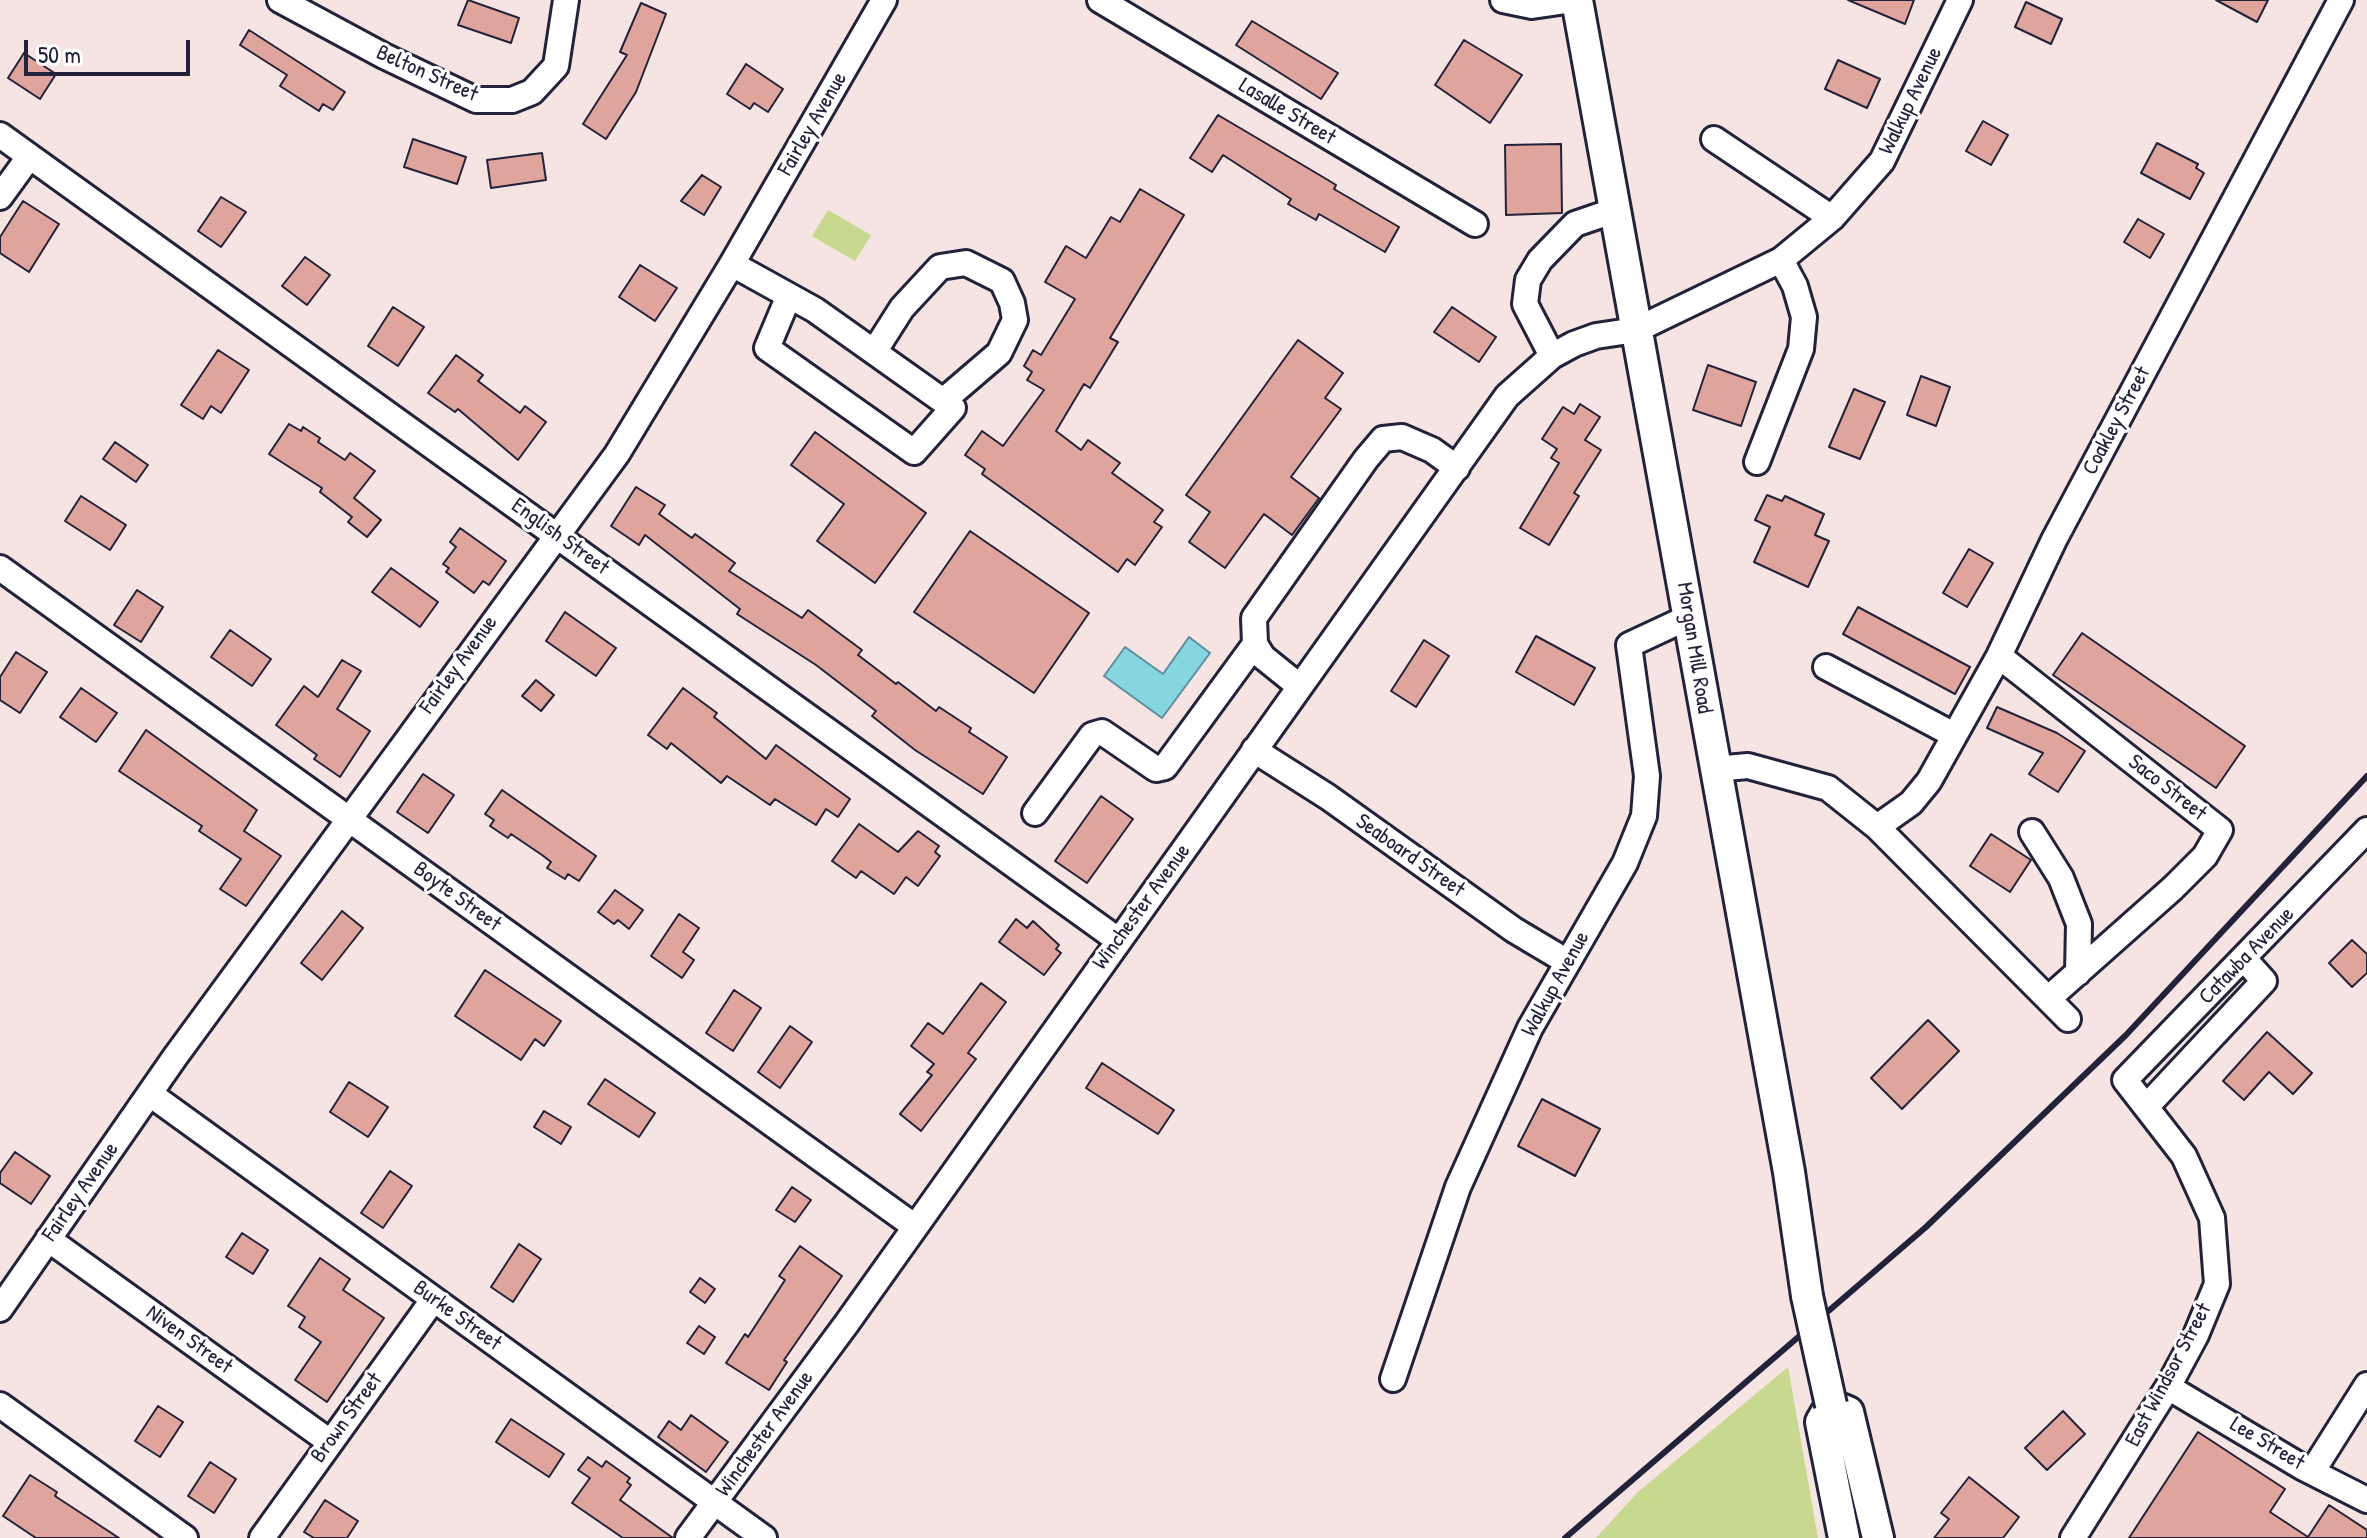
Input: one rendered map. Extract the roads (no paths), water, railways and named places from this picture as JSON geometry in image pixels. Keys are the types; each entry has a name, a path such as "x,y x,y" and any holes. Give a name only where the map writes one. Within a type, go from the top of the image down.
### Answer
{"main road":[{"name":"Morgan Mill Road","path":"1575,0 1789,1172 1807,1296 1831,1405"},
{"path":"1844,1538 1821,1422 1831,1405 1848,1412 1878,1538"}],"street":[{"name":"Belton Street","path":"280,0 384,56 476,100 512,100 532,92 556,66 566,0"},
{"name":"Fairley Avenue","path":"0,1309 348,819 617,454 732,264 884,0"},
{"name":"Lasalle Street","path":"1100,0 1475,224"},
{"path":"1503,0 1532,6 1575,0"},
{"name":"Walkup Avenue","path":"1636,330 1781,260 1832,218 1882,161 1960,0"},
{"name":"Coakley Street","path":"1877,827 1911,803 1929,781 1999,656 2054,540 2341,0"},
{"name":"English Street","path":"0,135 1118,940"},
{"path":"1714,139 1832,218"},
{"path":"0,197 29,157"},
{"path":"1552,356 1525,304 1528,280 1557,239 1575,224 1613,211"},
{"path":"1757,462 1801,349 1804,317 1795,286 1781,260"},
{"path":"874,352 902,308 940,267 966,263 1002,281 1012,303 1015,320 999,353 943,401"},
{"path":"732,264 788,298 815,310 953,408 914,452 767,348 788,298"},
{"name":"Winchester Avenue","path":"688,1538 1507,396 1552,356 1596,336 1636,330"},
{"path":"1299,686 1263,657 1255,644 1254,618 1383,439 1402,437 1432,450 1457,468"},
{"name":"Boyte Street","path":"0,568 914,1226"},
{"name":"Walkup Avenue","path":"1393,1379 1458,1187 1530,1028 1625,863 1644,816 1647,776 1629,645 1689,617"},
{"path":"1035,813 1092,735 1102,732 1156,769 1165,767 1255,644"},
{"name":"Saco Street","path":"1999,656 2220,830 2205,856 2049,998"},
{"path":"1826,667 1954,735"},
{"name":"Seaboard Street","path":"1254,750 1514,930 1566,961"},
{"path":"1714,769 1748,766 1828,788 1877,827 2068,1019"},
{"name":"Catawba Avenue","path":"2125,1080 2245,960 2367,830"},
{"path":"2032,832 2061,878 2079,924 2078,973"},
{"path":"2147,1106 2264,981 2245,960"},
{"name":"East Windsor Street","path":"2073,1538 2168,1387 2217,1284 2212,1218 2184,1156 2125,1080"},
{"name":"Burke Street","path":"150,1094 764,1538"},
{"name":"Niven Street","path":"48,1239 330,1442"},
{"name":"Brown Street","path":"262,1538 433,1300"},
{"path":"2312,1472 2367,1385"},
{"name":"Lee Street","path":"2168,1387 2312,1472 2367,1500"},
{"path":"0,1405 185,1538"}],"water":[{"path":"1189,637 1210,653 1162,718 1104,676 1125,647 1163,674"}],"railway":[{"path":"1565,1538 1926,1227 2126,1035 2367,776"}]}
